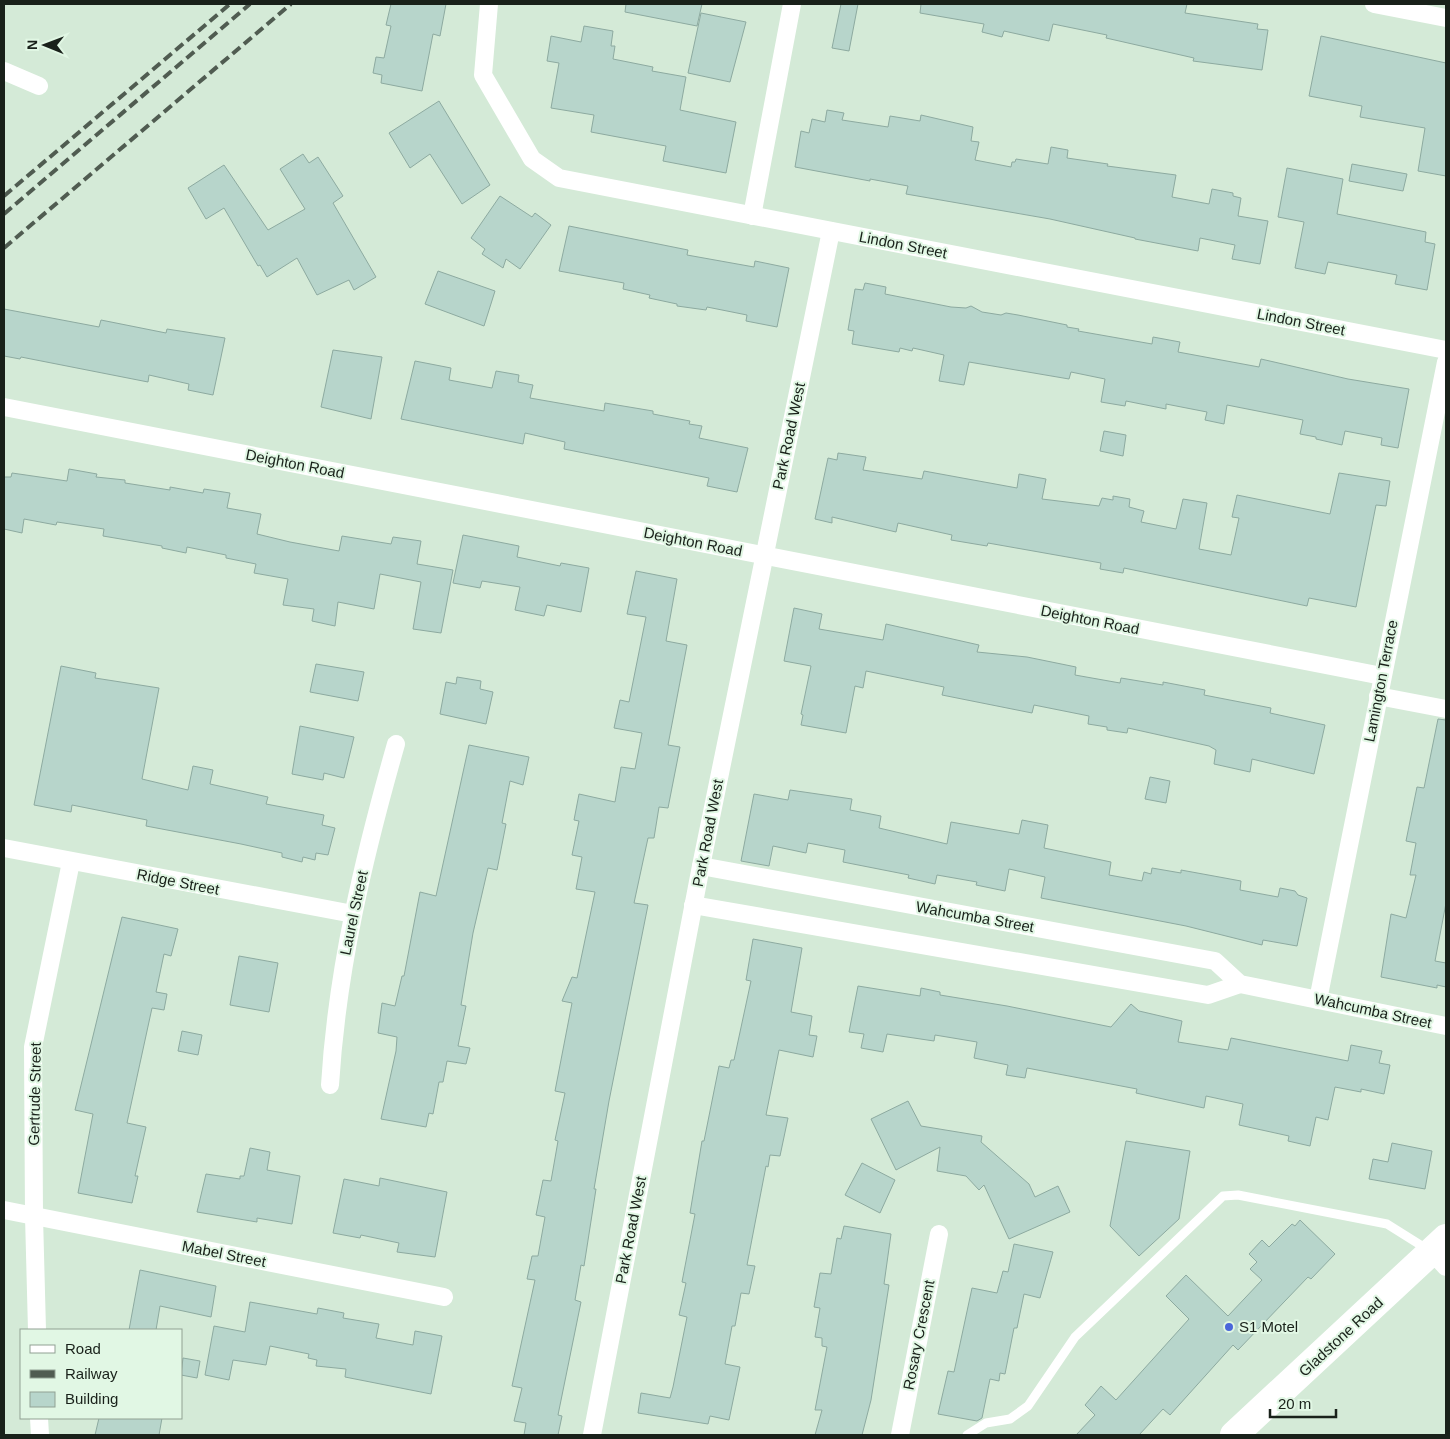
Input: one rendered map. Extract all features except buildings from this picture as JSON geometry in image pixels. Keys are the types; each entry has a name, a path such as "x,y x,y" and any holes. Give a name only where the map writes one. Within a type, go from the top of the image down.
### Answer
{"main road":[{"name":"Gladstone Road","path":"1234,1435 1442,1252"}],"street":[{"name":"Lindon Street","path":"489,4 482,75 532,159 559,178 1446,350"},
{"path":"752,216 792,4"},
{"path":"1374,4 1446,18"},
{"path":"4,70 39,86"},
{"name":"Park Road West","path":"592,1435 693,905 763,556 831,232"},
{"name":"Lamington Terrace","path":"1318,1000 1446,362"},
{"name":"Deighton Road","path":"4,407 1382,676"},
{"path":"1378,696 1446,709"},
{"name":"Laurel Street","path":"330,1085 334,1024 353,914 396,744"},
{"name":"Ridge Street","path":"4,848 353,914"},
{"name":"Gertrude Street","path":"37,1329 33,1047 71,862"},
{"name":"Wahcumba Street","path":"701,866 1214,961 1240,984 1446,1026"},
{"path":"693,905 1208,995 1240,984"},
{"name":"Mabel Street","path":"4,1210 444,1297"},
{"name":"Rosary Crescent","path":"900,1435 939,1234"},
{"path":"39,1419 40,1435"}],"lane":[{"path":"967,1435 986,1423 1012,1418 1028,1406 1075,1337 1223,1196 1238,1195 1387,1224 1442,1252"}],"railway":[{"path":"4,196 230,4"},
{"path":"4,214 250,4"},
{"path":"4,248 291,4"}],"place":[{"name":"S1 Motel","path":"1229,1327"}]}
